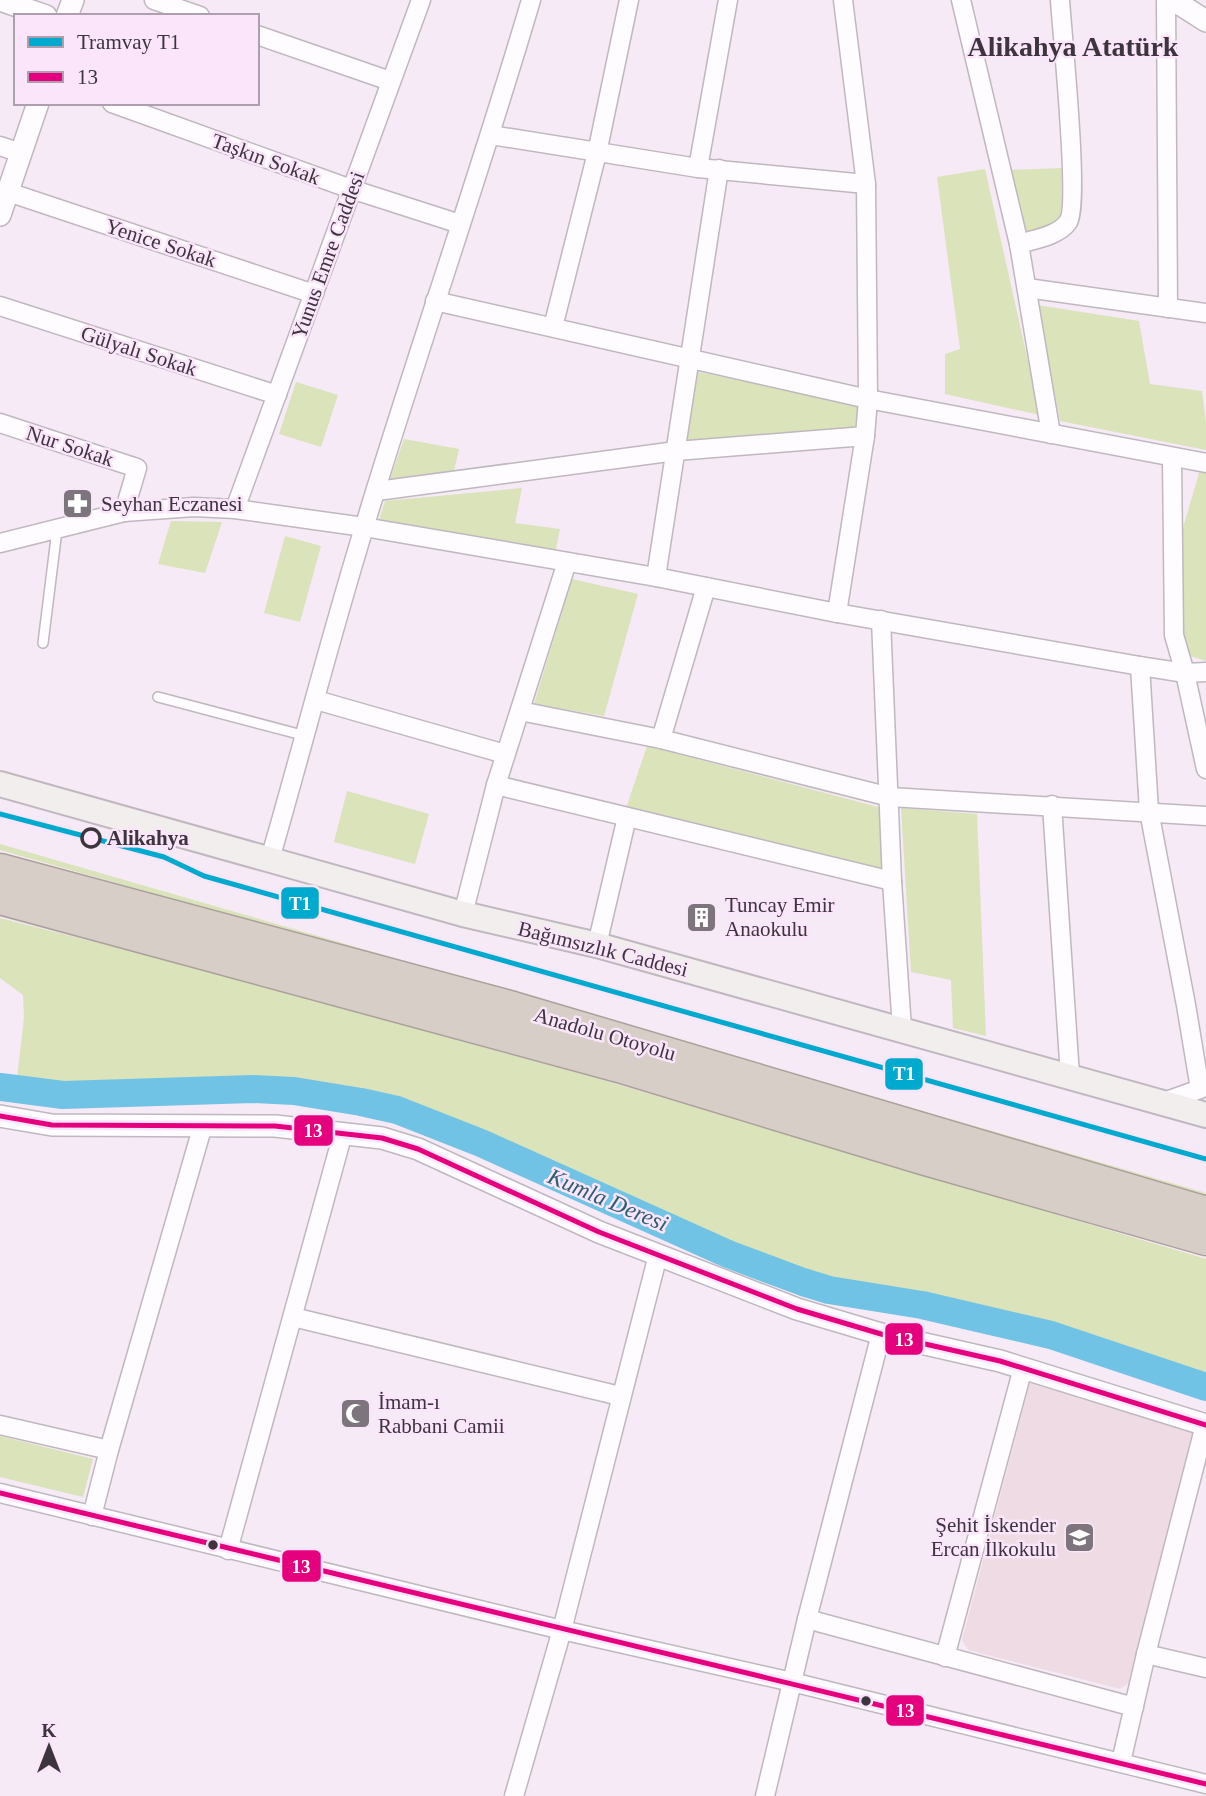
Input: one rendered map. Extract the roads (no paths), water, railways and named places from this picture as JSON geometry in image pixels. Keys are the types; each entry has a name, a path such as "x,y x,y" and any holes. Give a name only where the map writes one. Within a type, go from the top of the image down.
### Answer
{"highway":[{"name":"Anadolu Otoyolu","path":"0,870 539,1015 1206,1213"},
{"name":"Anadolu Otoyolu","path":"0,898 619,1066 922,1158 1206,1239"}],"main road":[{"name":"Bağımsızlık Caddesi","path":"0,785 463,914 597,945 1206,1115"}],"street":[{"path":"0,0 40,14"},
{"path":"154,0 194,14"},
{"name":"Yunus Emre Caddesi","path":"235,509 421,0"},
{"path":"270,859 364,527 435,301 491,135 531,0"},
{"path":"553,327 597,153 629,0"},
{"path":"698,168 728,0"},
{"path":"837,613 865,436 867,399 866,184 843,0"},
{"path":"961,0 1019,244 1051,434"},
{"path":"1019,244 1060,229 1072,215 1072,166 1060,0"},
{"path":"1166,0 1168,307"},
{"path":"1173,0 1206,21"},
{"path":"259,37 390,81"},
{"path":"0,215 37,105"},
{"name":"Taşkın Sokak","path":"119,105 351,189 460,224"},
{"path":"491,135 698,168 866,184"},
{"path":"0,146 21,153"},
{"path":"656,577 719,169"},
{"name":"Yenice Sokak","path":"8,192 314,294"},
{"path":"1027,288 1206,313"},
{"path":"435,301 867,399 1206,463"},
{"name":"Gülyalı Sokak","path":"0,306 277,396"},
{"name":"Nur Sokak","path":"0,423 137,468 124,512"},
{"path":"377,491 676,452 865,436"},
{"path":"1172,458 1174,635 1206,769"},
{"path":"0,543 124,512 194,507 235,509 364,527 656,577 837,613 1140,666 1185,673 1206,672"},
{"path":"463,914 505,754 567,562"},
{"path":"661,739 706,587"},
{"path":"881,620 892,881 902,1029"},
{"path":"1140,666 1149,811 1203,1088 1164,1102"},
{"path":"316,700 505,754"},
{"path":"520,711 661,739 890,797 1206,816"},
{"path":"496,785 892,881"},
{"path":"1052,805 1070,1076"},
{"path":"597,945 627,817"},
{"path":"0,1116 52,1125 275,1126 382,1138 418,1149 599,1232 797,1309 881,1334 1023,1368 1206,1425 1146,1654 1121,1762"},
{"path":"92,1516 203,1125"},
{"path":"228,1550 343,1133"},
{"path":"514,1796 562,1630 658,1255"},
{"path":"293,1317 620,1396"},
{"path":"765,1796 807,1619 881,1334"},
{"path":"945,1657 1023,1368"},
{"path":"0,1425 109,1450"},
{"path":"0,1493 1206,1784"},
{"path":"807,1619 1134,1707"},
{"path":"1146,1654 1206,1668"}],"lane":[{"path":"43,643 57,530"},
{"path":"159,697 306,736"}],"waterway":[{"name":"Kumla Deresi","path":"0,1087 63,1095 253,1089 294,1091 397,1110 481,1143 728,1254 803,1282 829,1290 922,1305 1051,1335 1206,1387"}],"tram line":[{"name":"T1","path":"0,814 164,857 204,876 1206,1159"}],"place":[{"name":"Seyhan Eczanesi","path":"78,504"},
{"name":"Alikahya","path":"91,838"},
{"name":"Tuncay Emir Anaokulu","path":"702,917"},
{"name":"İmam-ı Rabbani Camii","path":"355,1414"},
{"name":"Şehit İskender Ercan İlkokulu","path":"1079,1537"}],"district":[{"name":"Alikahya Atatürk","path":"1073,46"}]}
